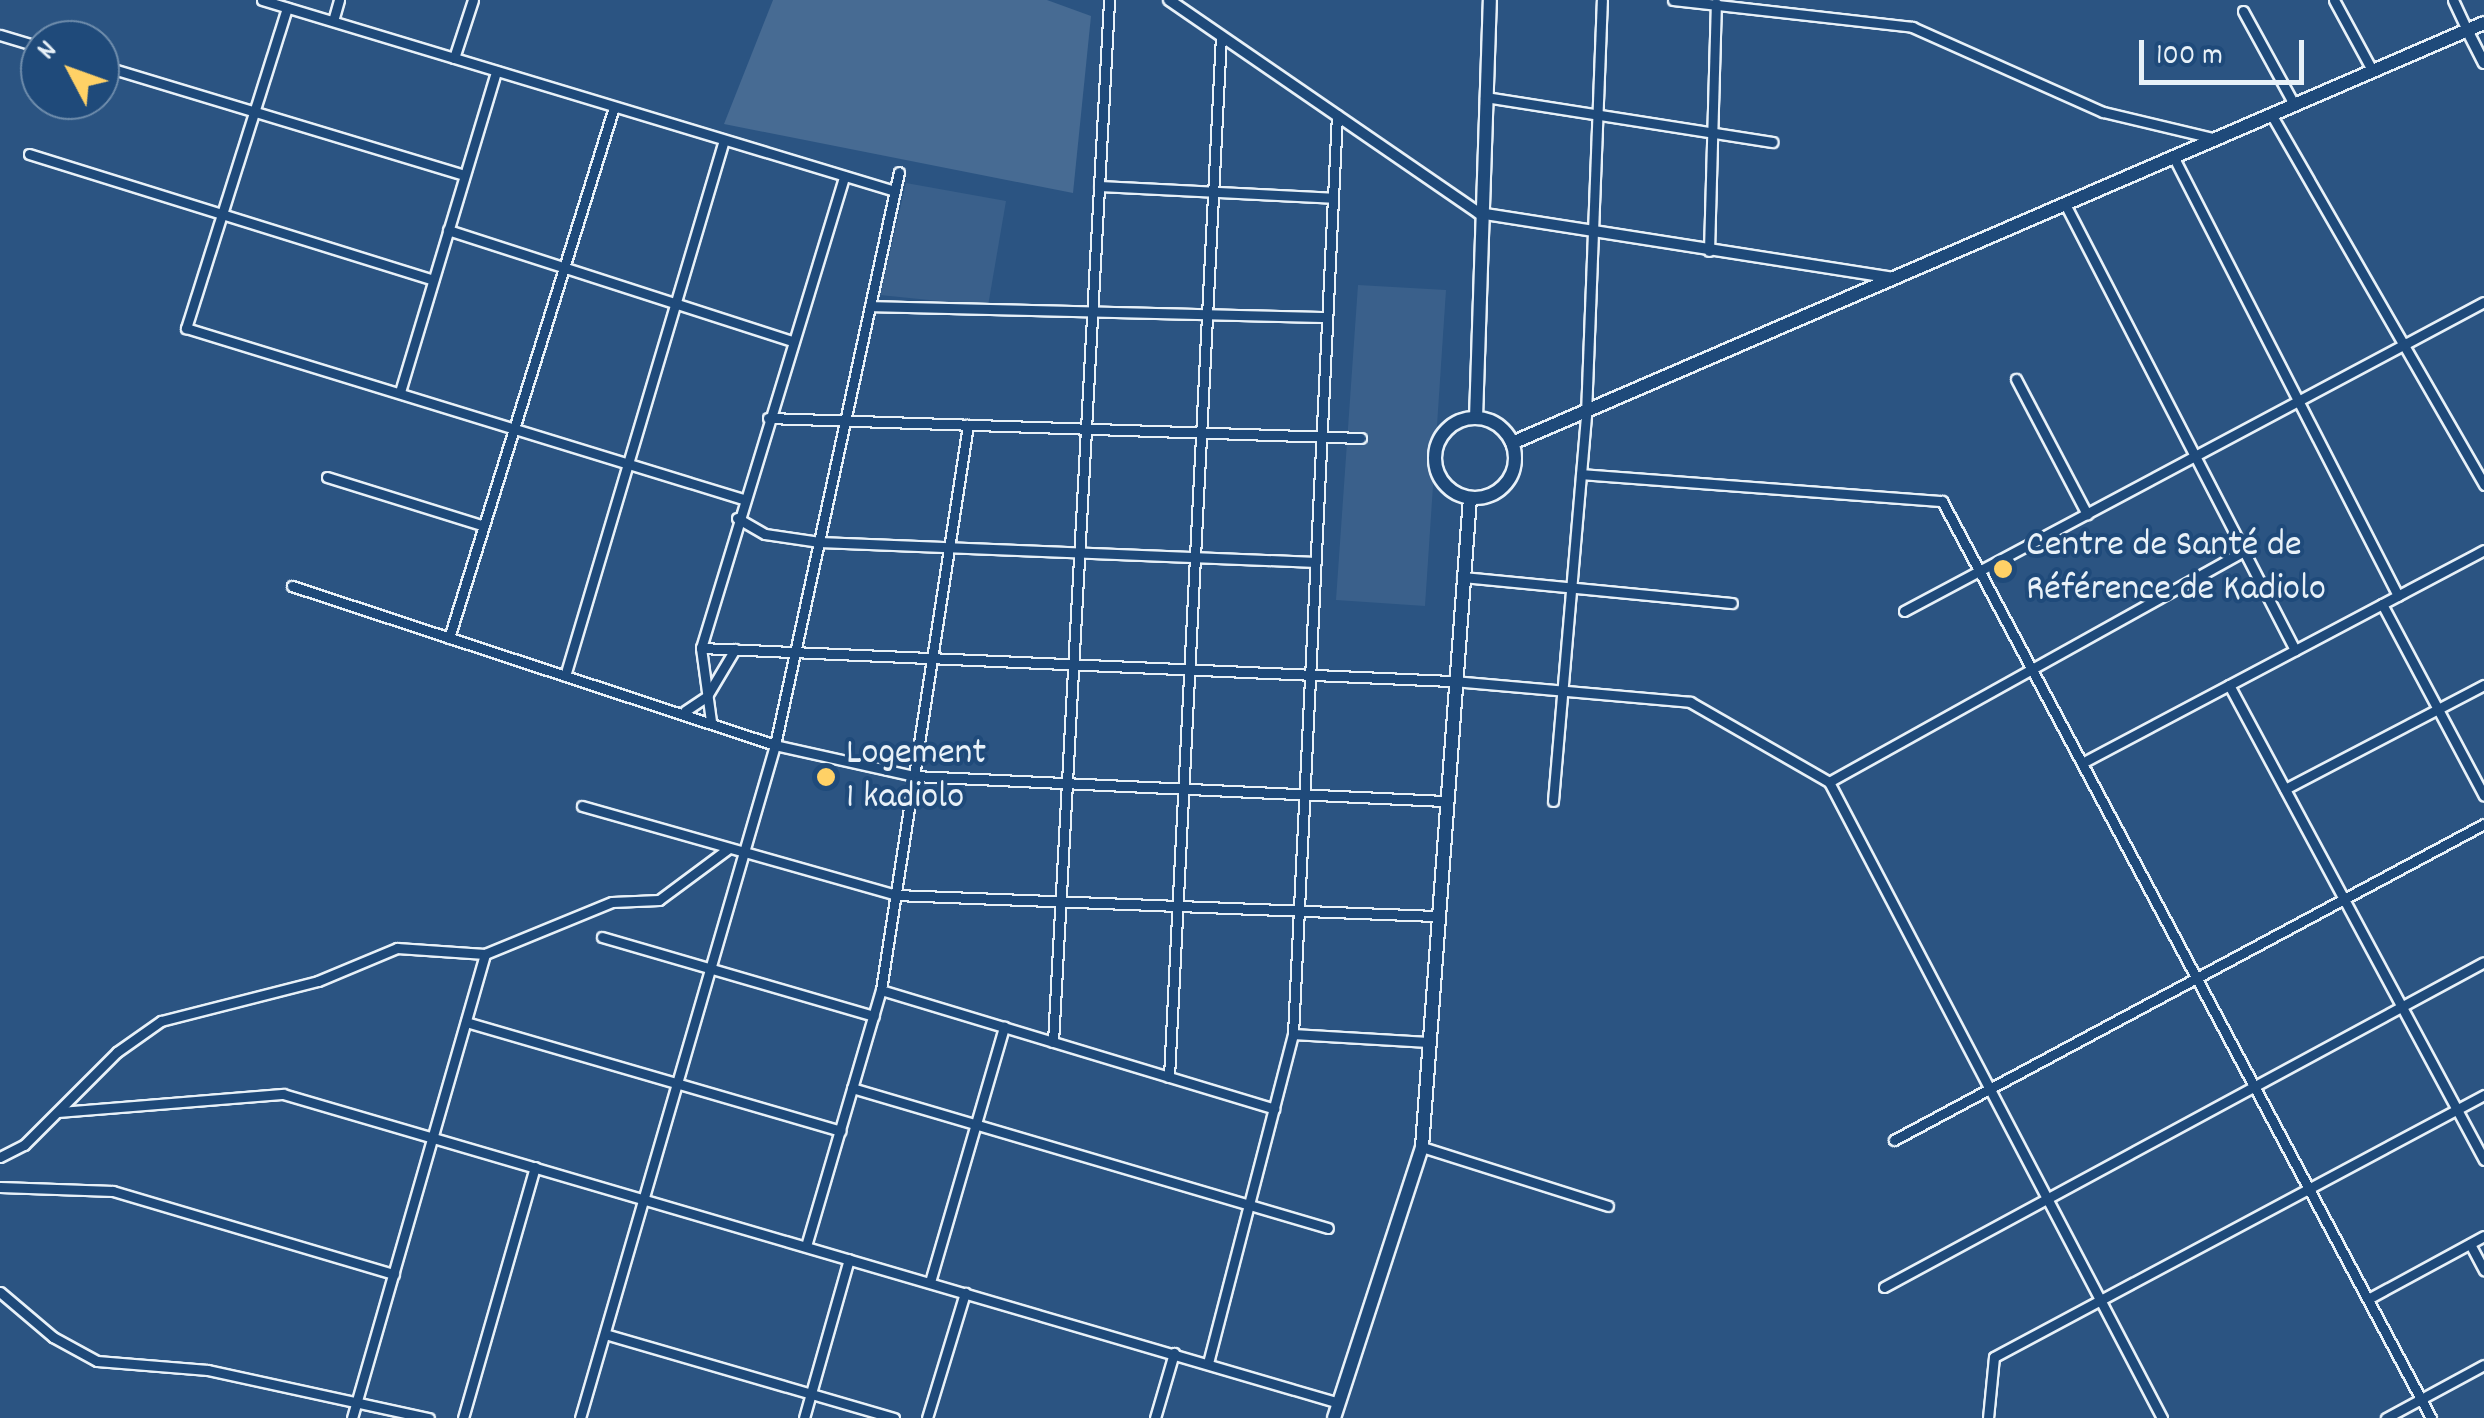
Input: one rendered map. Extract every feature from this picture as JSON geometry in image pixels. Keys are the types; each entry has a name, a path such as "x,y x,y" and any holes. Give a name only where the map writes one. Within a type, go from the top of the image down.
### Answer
{"main road":[{"path":"1476,418 1490,0"},
{"path":"1512,444 2484,23"},
{"path":"1476,418 1498,425 1512,444 1506,482 1470,498 1442,480 1435,459 1451,426 1476,418"},
{"path":"1334,1418 1422,1147 1452,682 1470,498"}],"street":[{"path":"262,0 894,191"},
{"path":"332,22 339,0"},
{"path":"454,58 473,0"},
{"path":"1052,1042 1110,0"},
{"path":"1169,0 1480,213 1898,279"},
{"path":"1553,802 1586,414 1602,0"},
{"path":"1674,0 1912,27 2103,112 2213,138"},
{"path":"2334,0 2372,70"},
{"path":"2453,0 2484,63"},
{"path":"1710,251 1716,2"},
{"path":"287,8 186,328 743,499"},
{"path":"2243,11 2294,104"},
{"path":"1169,1077 1221,36"},
{"path":"120,71 464,175"},
{"path":"400,392 496,71"},
{"path":"1485,98 1773,142"},
{"path":"450,638 614,106"},
{"path":"2271,114 2484,485"},
{"path":"1208,1363 1293,1034 1337,115"},
{"path":"566,676 724,140"},
{"path":"28,154 433,280"},
{"path":"2172,156 2398,596"},
{"path":"580,1418 775,744 899,172"},
{"path":"711,720 701,648 743,499 844,176"},
{"path":"1099,186 1333,198"},
{"path":"2065,204 2295,650"},
{"path":"448,230 792,341"},
{"path":"1904,612 2484,302"},
{"path":"870,306 1327,317"},
{"path":"2016,379 2086,514"},
{"path":"768,418 1361,438"},
{"path":"806,1246 881,990 968,425"},
{"path":"1581,474 1942,501 2431,1418"},
{"path":"328,477 484,526"},
{"path":"738,518 766,534 819,542 1316,562"},
{"path":"2082,763 2484,550"},
{"path":"1829,782 2244,551"},
{"path":"1460,576 1732,603"},
{"path":"292,586 775,744 914,776 1444,801"},
{"path":"2382,604 2484,796"},
{"path":"701,648 1452,682 1690,702 1829,782 2162,1418"},
{"path":"683,712 708,696 736,649"},
{"path":"2230,685 2484,1160"},
{"path":"2286,790 2484,686"},
{"path":"582,806 896,895 1436,916"},
{"path":"1894,1140 2484,824"},
{"path":"0,1157 59,1112 116,1052 161,1021 318,981 396,948 485,954 612,902 659,900 729,848"},
{"path":"602,937 874,1016"},
{"path":"352,1418 485,954"},
{"path":"1884,1287 2484,962"},
{"path":"881,990 1274,1109"},
{"path":"466,1022 840,1131"},
{"path":"930,1282 1004,1027"},
{"path":"1293,1034 1428,1042"},
{"path":"852,1088 1328,1228"},
{"path":"59,1112 283,1094 1339,1403"},
{"path":"1988,1418 1994,1357 2484,1095"},
{"path":"1422,1147 1608,1206"},
{"path":"463,1418 535,1168"},
{"path":"0,1187 114,1191 394,1274"},
{"path":"2368,1299 2484,1236"},
{"path":"2470,1244 2484,1270"},
{"path":"804,1418 849,1259"},
{"path":"0,1292 53,1337 97,1361 208,1370 358,1398 429,1418"},
{"path":"927,1418 964,1292"},
{"path":"605,1334 894,1418"},
{"path":"1155,1418 1174,1354"},
{"path":"2386,1418 2484,1365"}],"shaded area":[{"path":"773,0 1047,0 1091,16 1073,193 724,124"},
{"path":"906,183 1006,201 988,306 880,295"},
{"path":"1358,285 1446,290 1425,606 1336,600"}],"place":[{"name":"Centre de Santé de Référence de Kadiolo","path":"2003,569"},
{"name":"Logement 1 kadiolo","path":"826,777"}]}
